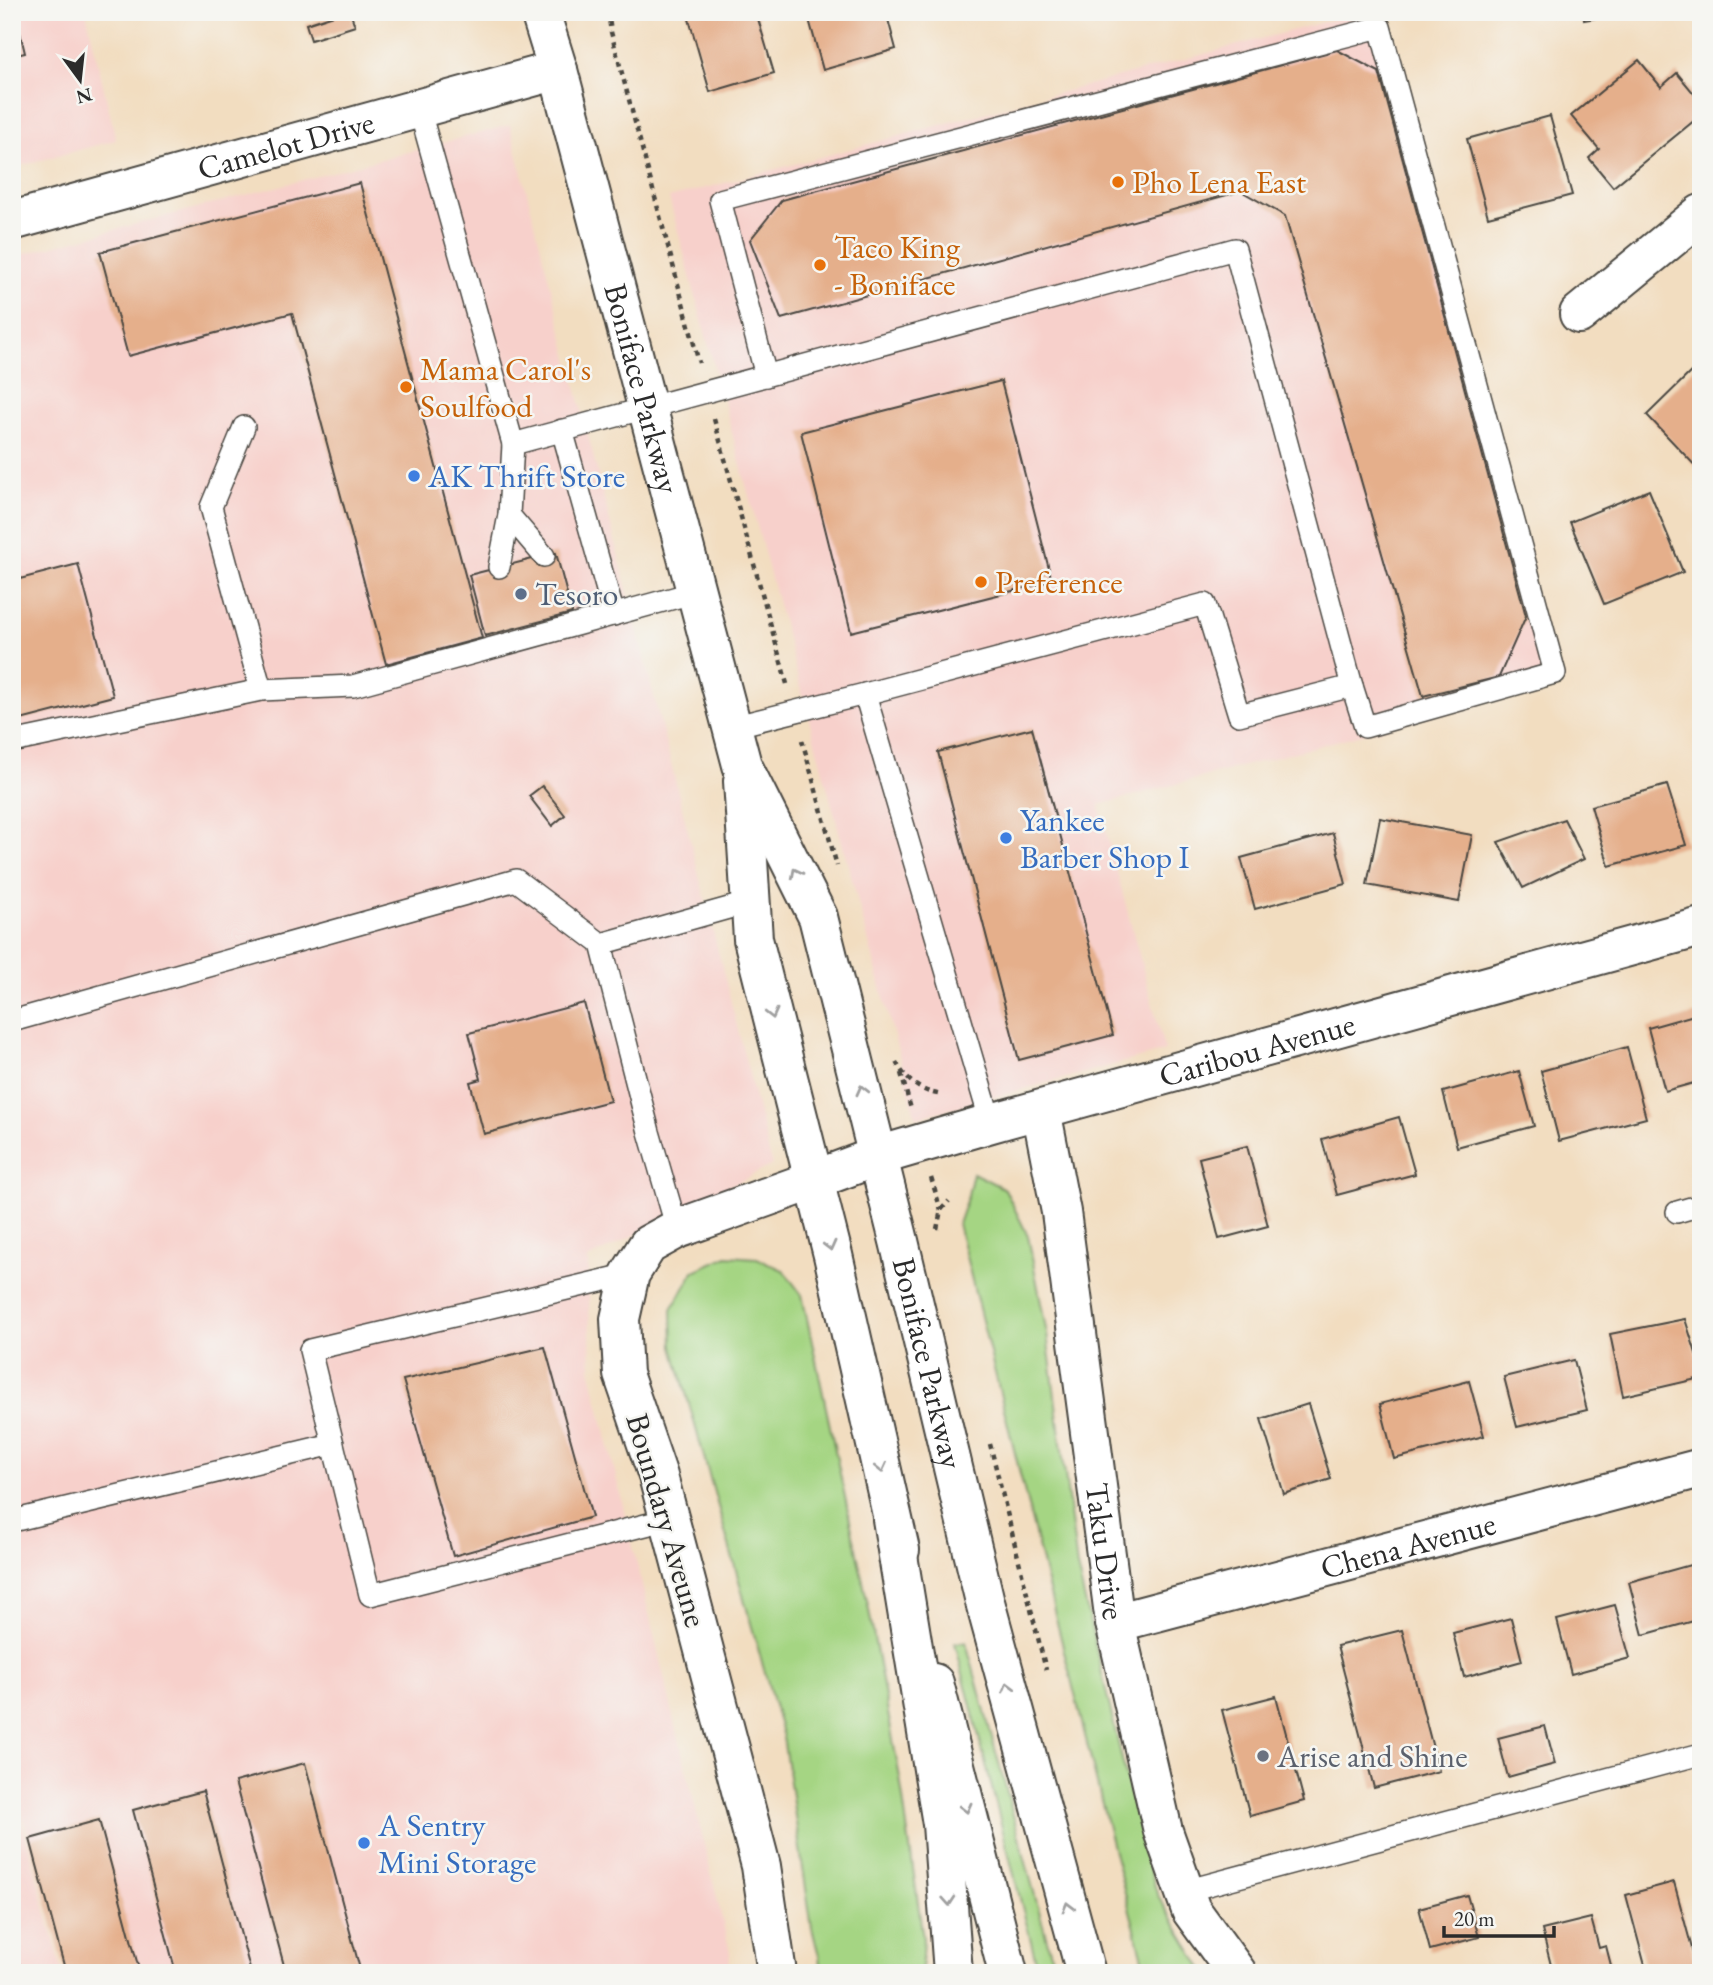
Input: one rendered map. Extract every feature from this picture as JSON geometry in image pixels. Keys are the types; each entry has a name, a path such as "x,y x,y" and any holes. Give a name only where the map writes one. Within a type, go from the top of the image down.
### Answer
{"main road":[{"name":"Boniface Parkway","path":"540,12 558,70 742,765 753,939 814,1180 892,1519 1008,1973"},
{"name":"Camelot Drive","path":"12,221 558,70"},
{"path":"1579,314 1701,214"},
{"name":"Boniface Parkway","path":"742,765 818,917 985,1602 1086,1973"},
{"name":"Caribou Avenue","path":"814,1180 987,1109 1041,1110 1701,927"},
{"name":"Taku Drive","path":"1041,1110 1061,1212 1115,1623 1163,1831 1191,1910 1237,1973"},
{"name":"Boundary Aveune","path":"777,1973 761,1866 658,1476 623,1374 620,1319 630,1274 648,1245 677,1229 814,1180"},
{"name":"Chena Avenue","path":"1115,1623 1701,1468"},
{"path":"892,1519 942,1824 953,1973"}],"lane":[{"path":"513,444 562,430 707,392 1235,249 1365,727 1555,673 1381,27 720,200 766,376"},
{"path":"419,108 513,444 509,515 499,567"},
{"path":"244,427 211,507 261,690"},
{"path":"562,430 614,615"},
{"path":"509,515 544,556"},
{"path":"12,742 261,690 353,686 565,621 614,615 696,592"},
{"path":"732,727 1205,604 1239,715 1352,686"},
{"path":"865,694 987,1109"},
{"path":"12,1021 516,880 601,944 677,1229"},
{"path":"601,944 750,902"},
{"path":"1677,1212 1701,1205"},
{"path":"630,1274 310,1350 370,1595 669,1519"},
{"path":"12,1521 333,1444"},
{"path":"1185,1891 1701,1754"}],"path":[{"path":"608,12 611,32 707,392 838,868"},
{"path":"892,1056 901,1071 924,1092 987,1109"},
{"path":"937,1231 941,1210 949,1201"},
{"path":"988,1439 1047,1673"}],"shaded area":[{"path":"12,12 86,12 116,140 12,168"},
{"path":"1361,12 1371,12 1551,683 1099,805 1165,1051 916,1118 669,198"},
{"path":"510,125 772,1165 588,1259 591,1372 730,1952 729,1973 66,1973 12,1778 12,257"},
{"path":"12,1785 63,1973 12,1973"}],"green space":[{"path":"973,1173 1005,1189 1028,1236 1047,1334 1077,1567 1128,1785 1157,1894 1205,1973 1147,1973 1115,1856 958,1224"},
{"path":"727,1256 757,1258 783,1270 802,1295 868,1605 900,1778 923,1938 921,1973 821,1973 783,1737 673,1347 672,1309 694,1271"},
{"path":"966,1642 1056,1973 1039,1973 955,1643"}],"building":[{"path":"12,12 15,12 25,53 12,56"},
{"path":"350,12 355,26 311,40 306,24"},
{"path":"687,12 756,12 774,73 710,92"},
{"path":"807,12 886,12 896,49 823,70"},
{"path":"1583,12 1619,12 1619,14 1584,20"},
{"path":"1337,50 1379,72 1526,616 1499,677 1423,696 1285,216 1241,191 781,319 750,240 782,200"},
{"path":"1639,60 1661,87 1677,73 1701,102 1701,115 1613,187 1589,158 1599,149 1571,116"},
{"path":"1550,116 1572,195 1488,217 1467,139"},
{"path":"360,183 482,638 386,664 292,313 128,356 100,252"},
{"path":"1697,366 1701,370 1701,472 1647,415"},
{"path":"1001,381 1052,581 851,632 801,432"},
{"path":"1649,490 1683,572 1604,604 1570,522"},
{"name":"Tesoro","path":"556,553 572,613 485,636 469,575"},
{"path":"78,564 113,696 13,722 12,581"},
{"path":"1032,728 1113,1035 1019,1060 938,752"},
{"path":"1667,785 1686,845 1609,866 1591,806"},
{"path":"542,786 565,815 552,826 529,796"},
{"path":"1380,818 1472,835 1459,902 1367,885"},
{"path":"1564,819 1584,859 1523,888 1498,842"},
{"path":"1333,833 1346,884 1255,909 1241,858"},
{"path":"584,1003 610,1101 484,1134 470,1082 481,1079 469,1033"},
{"path":"1701,1013 1701,1081 1665,1091 1648,1028"},
{"path":"1627,1047 1646,1118 1559,1141 1541,1071"},
{"path":"1519,1071 1534,1126 1457,1147 1443,1092"},
{"path":"1399,1117 1415,1174 1337,1195 1322,1139"},
{"path":"1247,1146 1268,1226 1219,1239 1199,1158"},
{"path":"1685,1319 1701,1369 1701,1378 1623,1396 1610,1334"},
{"path":"545,1347 592,1517 453,1556 403,1380"},
{"path":"1574,1360 1587,1410 1517,1427 1504,1377"},
{"path":"1469,1381 1484,1436 1394,1459 1380,1404"},
{"path":"1308,1404 1331,1479 1284,1494 1261,1419"},
{"path":"1701,1562 1701,1619 1643,1635 1629,1582"},
{"path":"1615,1605 1630,1658 1571,1674 1557,1620"},
{"path":"1511,1618 1522,1661 1464,1677 1453,1633"},
{"path":"1402,1630 1439,1771 1374,1788 1337,1646"},
{"name":"Arise and Shine","path":"1276,1696 1304,1801 1250,1816 1222,1710"},
{"path":"1545,1726 1555,1764 1508,1777 1498,1738"},
{"path":"305,1763 361,1973 286,1973 235,1782"},
{"path":"203,1791 251,1973 176,1973 133,1810"},
{"path":"99,1820 140,1973 66,1973 30,1839"},
{"path":"1674,1882 1698,1971 1647,1973 1626,1895"},
{"path":"1467,1895 1479,1937 1430,1950 1419,1908"},
{"path":"1591,1918 1599,1948 1606,1946 1613,1973 1553,1973 1542,1930"},
{"path":"13,1941 22,1973 12,1973"}],"place":[{"name":"Pho Lena East","path":"1118,182"},
{"name":"Taco King - Boniface","path":"820,265"},
{"name":"Mama Carol's Soulfood","path":"406,387"},
{"name":"AK Thrift Store","path":"414,476"},
{"name":"Preference","path":"981,582"},
{"name":"Tesoro","path":"521,594"},
{"name":"Yankee Barber Shop I","path":"1006,838"},
{"name":"Arise and Shine","path":"1263,1756"},
{"name":"A Sentry Mini Storage","path":"364,1843"}]}
